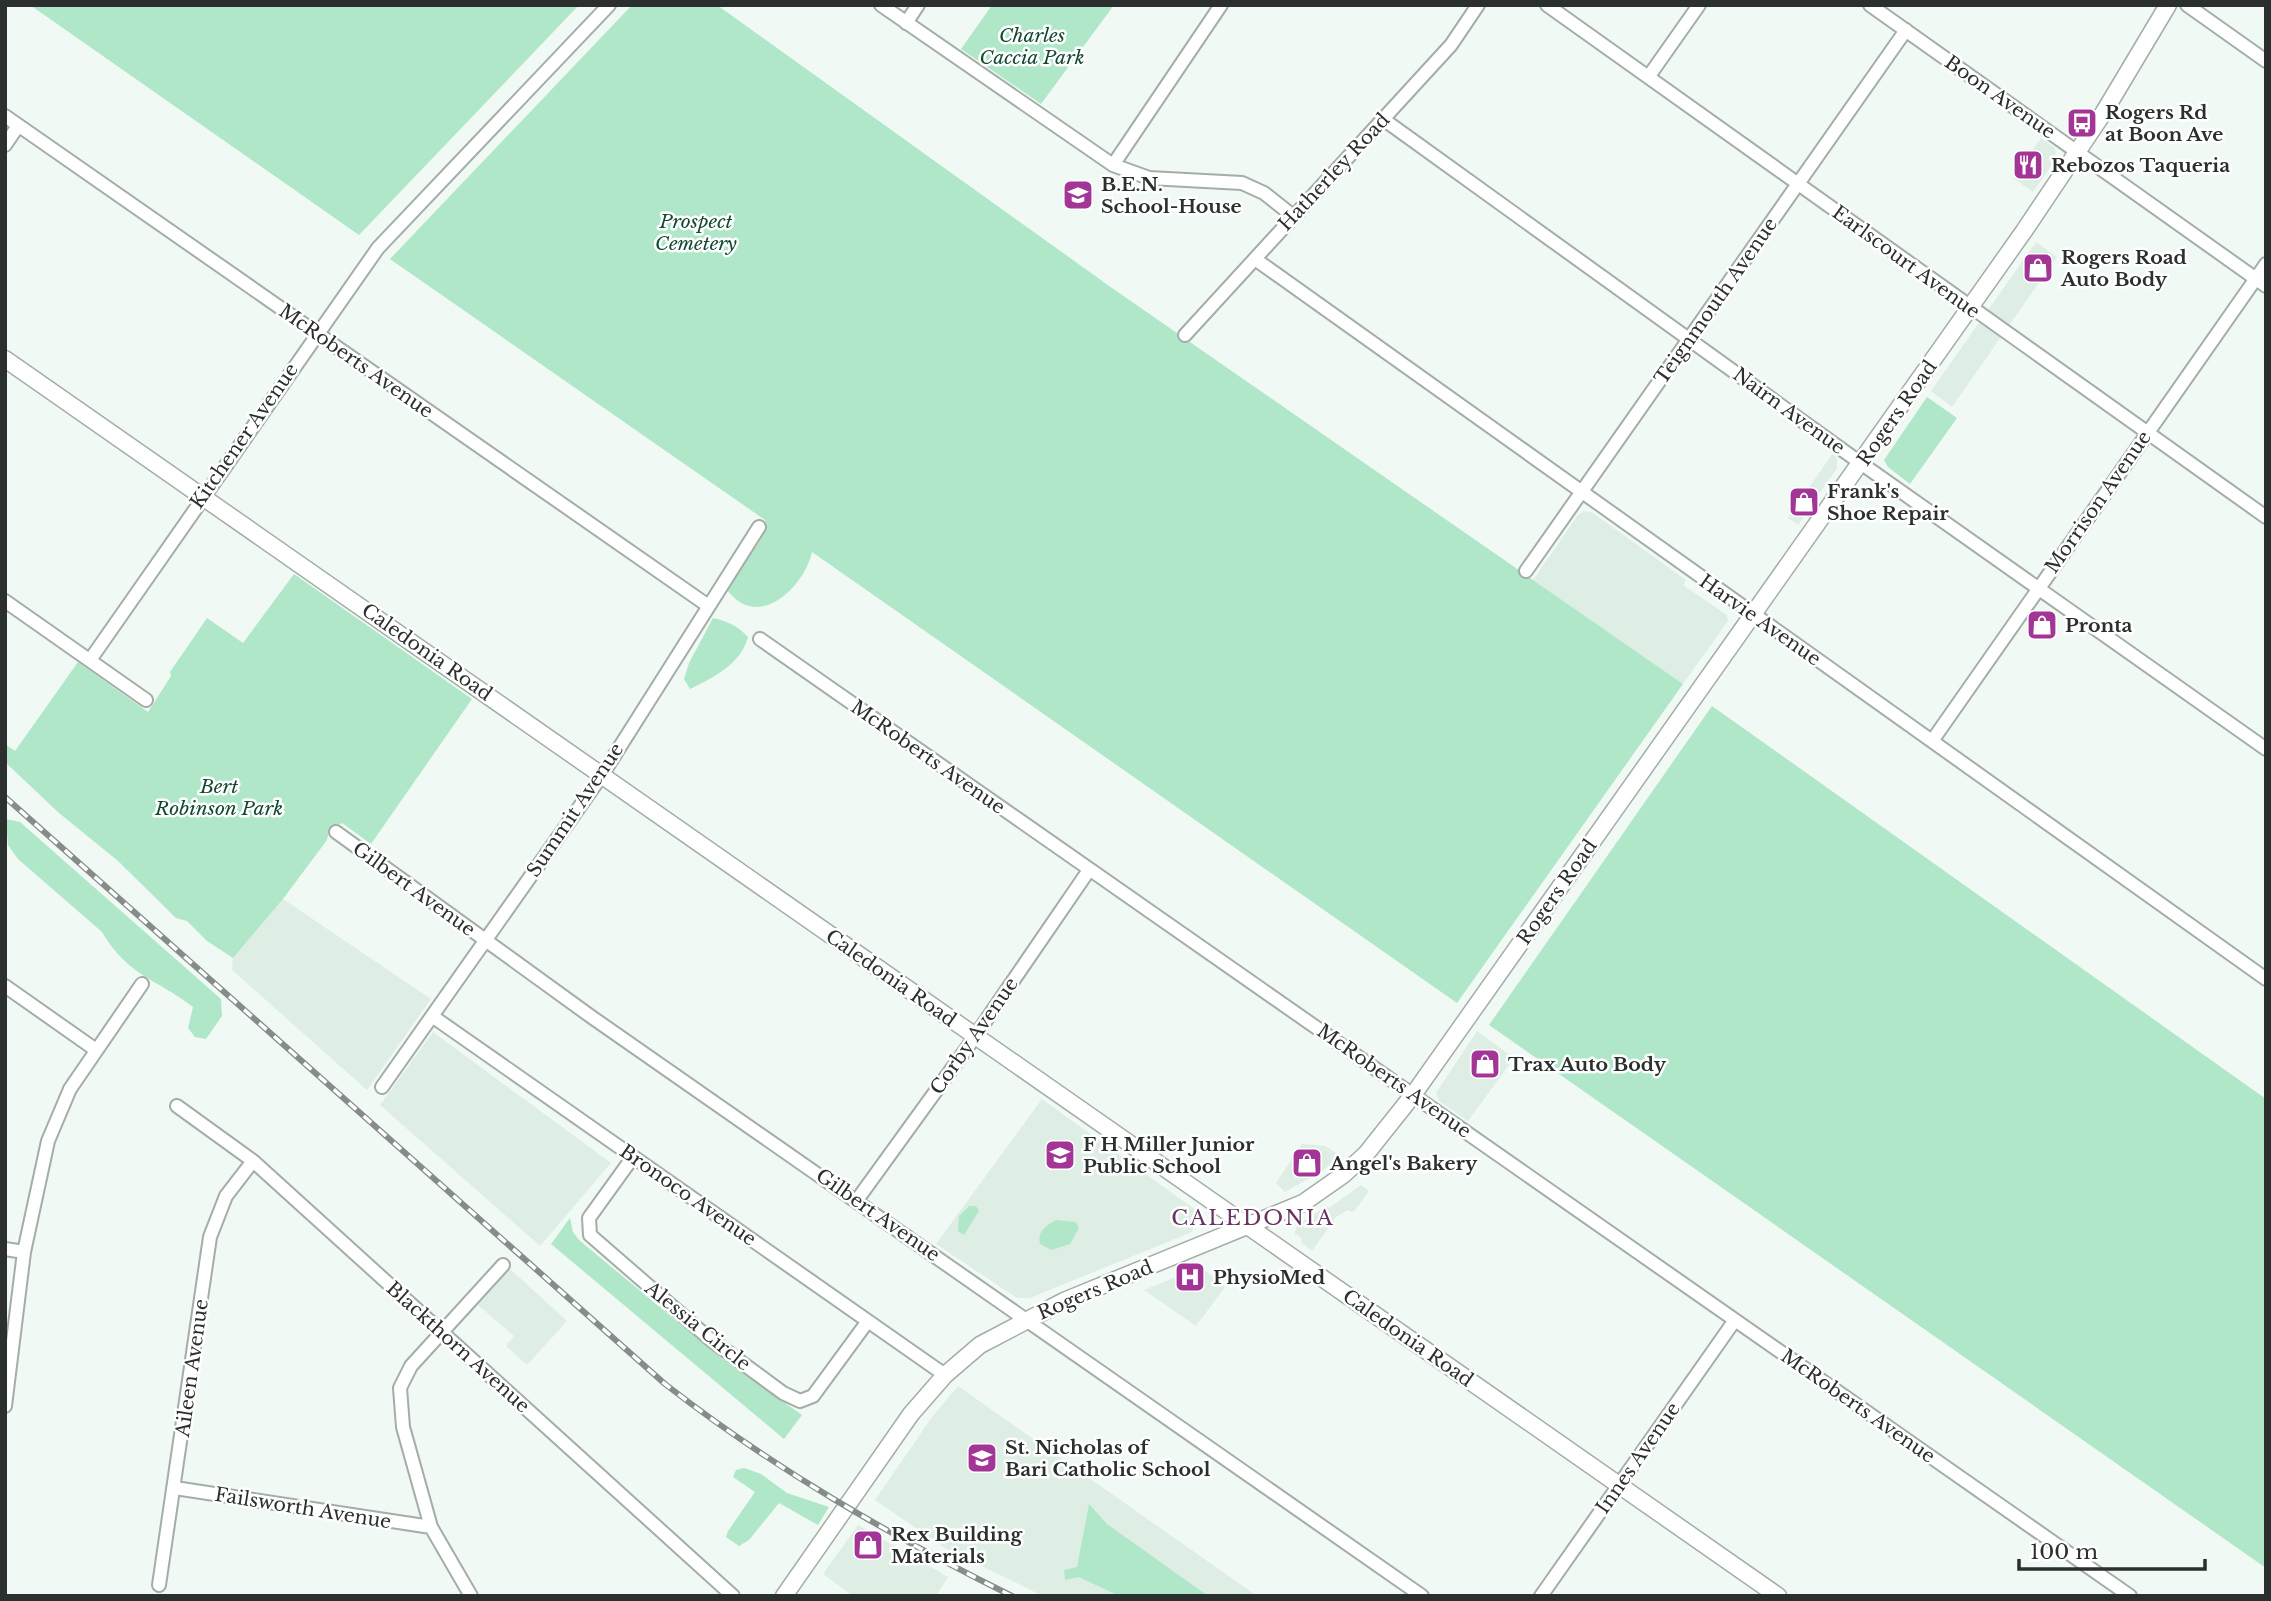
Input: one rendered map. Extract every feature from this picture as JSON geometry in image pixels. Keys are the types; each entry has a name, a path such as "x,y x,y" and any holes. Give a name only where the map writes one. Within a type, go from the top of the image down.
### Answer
{"street":[{"name":"Kitchener Avenue","path":"90,660 316,334 392,231 609,5"},
{"path":"881,5 1113,165 1149,178 1242,183 1264,193 1293,216"},
{"path":"906,23 918,5"},
{"path":"1113,165 1222,5"},
{"name":"Hatherley Road","path":"1185,335 1451,45 1478,5"},
{"name":"Earlscourt Avenue","path":"1547,5 2266,517"},
{"path":"1648,76 1699,5"},
{"name":"Boon Avenue","path":"1870,5 2260,282"},
{"name":"Rogers Road","path":"784,1596 911,1414 945,1375 980,1345 1027,1318 1303,1203 1343,1175 1366,1154 1413,1095 1862,464 2078,151 2168,5"},
{"path":"2187,5 2266,61"},
{"name":"Teignmouth Avenue","path":"1526,571 1906,30"},
{"name":"McRoberts Avenue","path":"5,116 707,605"},
{"name":"Nairn Avenue","path":"1383,119 1862,464 2266,749"},
{"path":"5,145 18,126"},
{"name":"Harvie Avenue","path":"1255,259 2266,979"},
{"name":"Morrison Avenue","path":"1932,741 2147,433 2260,282 2266,264"},
{"name":"Caledonia Road","path":"5,359 1778,1596"},
{"name":"Summit Avenue","path":"383,1087 603,775 707,605 759,527"},
{"path":"5,601 146,700"},
{"name":"McRoberts Avenue","path":"760,639 2130,1596"},
{"name":"Gilbert Avenue","path":"336,832 485,940 1422,1596"},
{"name":"Corby Avenue","path":"857,1200 975,1037 1089,870"},
{"path":"5,1406 24,1252 42,1161 53,1125 70,1089 142,984"},
{"path":"5,985 96,1050"},
{"name":"Bronoco Avenue","path":"432,1016 945,1375"},
{"name":"Blackthorn Avenue","path":"177,1106 253,1161 733,1596"},
{"name":"Alessia Circle","path":"633,1157 589,1218 590,1235 711,1340 783,1393 800,1401 813,1396 868,1321"},
{"name":"Aileen Avenue","path":"159,1585 210,1237 226,1196 253,1161"},
{"path":"5,1249 24,1252"},
{"path":"471,1596 431,1527 402,1427 400,1388 411,1366 503,1265"},
{"name":"Innes Avenue","path":"1541,1596 1735,1320"},
{"name":"Failsworth Avenue","path":"175,1488 431,1527"}],"shaded area":[{"path":"2041,138 2055,148 2056,159 2033,192 2013,178"},
{"path":"2036,242 2057,257 1952,407 1931,391"},
{"name":"Frank's Shoe Repair","path":"1833,453 1837,459 1837,468 1798,525 1788,518"},
{"path":"1584,511 1593,513 1686,580 1683,585 1727,615 1728,621 1683,684 1533,580 1578,515"},
{"path":"283,899 431,999 367,1090 232,970 233,958"},
{"path":"1477,1031 1514,1058 1468,1121 1439,1101 1436,1093"},
{"path":"433,1032 611,1163 540,1246 380,1105"},
{"name":"F H Miller Junior Public School","path":"1042,1099 1197,1211 1192,1232 1030,1298 1017,1298 936,1244"},
{"path":"1302,1144 1325,1146 1341,1156 1322,1171 1285,1192 1276,1183"},
{"path":"1361,1185 1369,1191 1356,1209 1336,1217 1312,1251 1301,1242 1302,1239 1297,1234 1294,1236 1297,1225 1327,1206 1329,1208"},
{"path":"1201,1267 1225,1287 1196,1326 1144,1290"},
{"path":"510,1269 567,1321 527,1365 506,1346 514,1336 478,1305"},
{"name":"St. Nicholas of Bari Catholic School","path":"958,1386 1257,1596 1043,1596 945,1548 875,1500 932,1417"},
{"name":"Rex Building Materials","path":"858,1525 948,1577 936,1596 853,1596 823,1574"}],"green space":[{"path":"30,5 579,5 359,235"},
{"name":"Prospect Cemetery","path":"632,5 717,5 1112,288 1683,684 1457,1003 812,552 800,578 779,600 753,607 740,602 728,591 730,581 760,541 765,520 390,259"},
{"name":"Charles Caccia Park","path":"992,5 1114,5 1041,104 961,49"},
{"path":"1927,397 1957,418 1910,484 1888,467 1884,460"},
{"name":"Bert Robinson Park","path":"294,574 472,699 371,844 342,823 329,831 327,840 283,899 233,958 207,941 187,921 176,918 118,861 59,813 5,762 5,744 15,751 78,662 148,712 171,676 170,672 207,618 243,643"},
{"path":"713,618 732,624 748,637 733,662 717,675 690,689 684,679 689,663"},
{"path":"1712,706 2266,1099 2266,1568 1489,1025"},
{"path":"6,819 20,822 221,999 222,1016 206,1039 195,1037 188,1028 193,1007 132,967 112,947 102,932 18,859 8,845"},
{"path":"969,1206 976,1206 979,1211 964,1235 958,1231 959,1216"},
{"path":"570,1218 573,1232 579,1240 720,1357 802,1415 784,1439 551,1244"},
{"path":"1056,1220 1076,1222 1079,1228 1070,1244 1051,1250 1040,1244 1040,1236 1046,1227"},
{"path":"744,1468 761,1474 787,1493 829,1507 818,1525 779,1503 749,1540 739,1546 726,1537 755,1492 733,1477 736,1470"},
{"path":"1089,1504 1107,1524 1208,1596 1119,1596 1079,1577 1065,1580 1064,1570 1077,1567"}],"railway":[{"path":"5,797 665,1384 747,1444 833,1499 1012,1596"}],"place":[{"name":"Rogers Rd at Boon Ave","path":"2082,123"},
{"name":"Rebozos Taqueria","path":"2028,165"},
{"name":"B.E.N. School-House","path":"1078,195"},
{"name":"Rogers Road Auto Body","path":"2038,268"},
{"name":"Frank's Shoe Repair","path":"1804,502"},
{"name":"Pronta","path":"2042,625"},
{"name":"Trax Auto Body","path":"1485,1064"},
{"name":"F H Miller Junior Public School","path":"1060,1155"},
{"name":"Angel's Bakery","path":"1307,1163"},
{"name":"PhysioMed","path":"1190,1277"},
{"name":"St. Nicholas of Bari Catholic School","path":"982,1458"},
{"name":"Rex Building Materials","path":"868,1545"}],"district":[{"name":"CALEDONIA","path":"1253,1218"}]}
